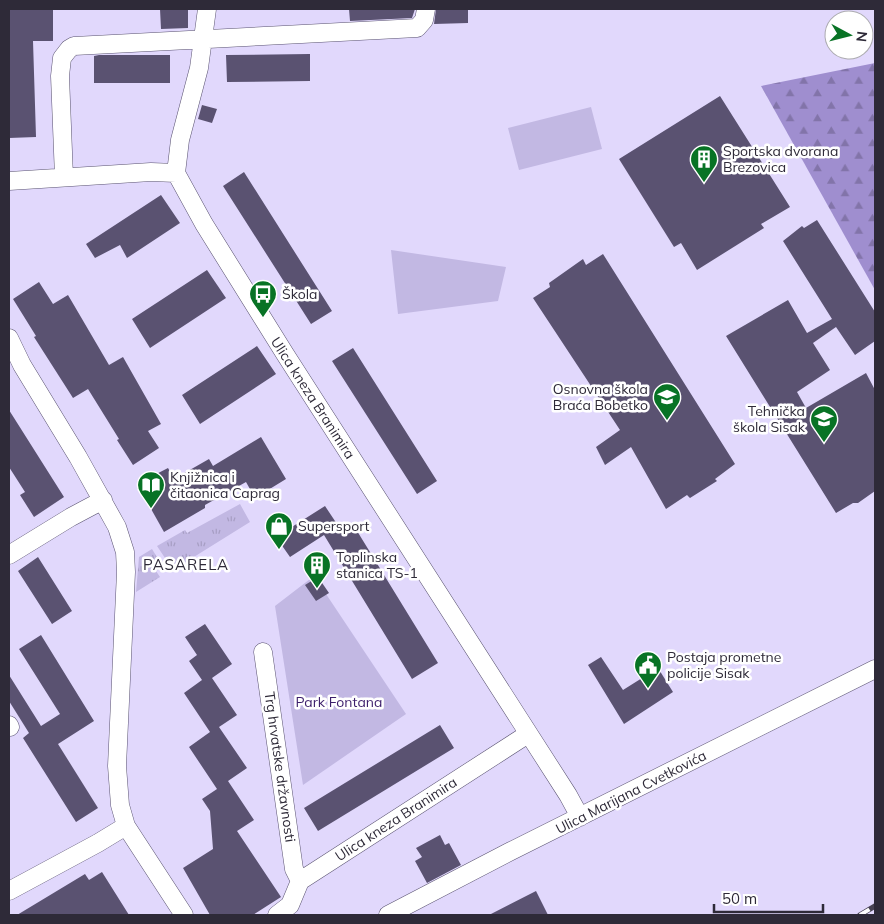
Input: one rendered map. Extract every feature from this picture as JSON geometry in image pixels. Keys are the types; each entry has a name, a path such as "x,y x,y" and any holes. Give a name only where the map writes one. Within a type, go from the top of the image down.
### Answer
{"street":[{"path":"9,181 151,172 176,173 180,140 200,68 207,9"},
{"path":"64,178 60,76 62,58 74,46 417,28 424,20 426,9"},
{"name":"Ulica kneza Branimira","path":"176,173 209,232 285,354 568,795 580,817"},
{"path":"9,338 22,365 78,457 117,527 125,552 117,766 120,805 126,826 184,915"},
{"path":"9,555 102,500"},
{"name":"Trg hrvatske državnosti","path":"263,652 294,869 300,880"},
{"name":"Ulica Marijana Cvetkovića","path":"388,915 875,669"},
{"name":"Ulica kneza Branimira","path":"300,880 528,734"},
{"path":"9,891 98,844 126,826"},
{"path":"277,915 290,905 300,880"}],"green space":[{"path":"875,63 875,290 761,86"},
{"path":"591,107 602,149 519,170 508,128"},
{"path":"391,250 506,267 498,301 398,314"},
{"path":"240,504 250,522 173,570 157,546 185,530 187,533"},
{"path":"152,549 163,567 156,571 160,577 136,592 139,557"},
{"name":"Park Fontana","path":"314,576 406,714 303,785 275,606"}],"building":[{"path":"9,9 53,9 53,41 33,41 36,137 9,138"},
{"path":"160,9 188,9 188,28 161,29"},
{"path":"349,9 415,9 412,18 350,21"},
{"path":"436,9 468,9 468,23 434,24"},
{"path":"310,54 310,81 227,82 226,55"},
{"path":"170,55 170,83 94,83 94,56"},
{"name":"Sportska dvorana Brezovica","path":"720,96 790,207 761,224 764,228 697,270 681,243 674,247 619,159"},
{"path":"202,105 217,109 212,123 198,119"},
{"path":"244,172 332,311 311,324 223,186"},
{"path":"161,195 180,223 127,258 120,245 95,258 86,244"},
{"path":"817,220 875,312 875,341 855,355 836,327 813,343 830,370 797,392 806,408 866,373 875,390 875,491 858,503 853,503 836,513 726,336 788,300 807,333 832,319 783,241 802,226 804,228"},
{"path":"603,254 735,464 715,479 717,481 690,498 687,495 666,509 631,447 605,465 596,447 620,430 533,298 550,287 549,283 583,259 586,265"},
{"path":"207,270 226,298 150,348 132,319"},
{"path":"39,282 53,304 68,295 109,365 123,357 161,424 148,431 159,448 133,465 88,389 73,398 34,337 36,336 13,299"},
{"path":"257,346 276,374 200,424 182,395"},
{"path":"353,348 437,481 417,494 332,361"},
{"path":"9,410 64,497 34,517 20,495 25,492 9,467"},
{"path":"261,437 286,479 255,498 246,482 205,505 205,508 164,532 137,484 168,468 174,479 209,459 213,466"},
{"path":"325,506 343,533 354,526 438,663 412,679 324,535 290,557 276,537"},
{"path":"38,557 72,611 52,624 18,571"},
{"name":"Toplinska stanica TS-1","path":"318,577 329,593 316,601 305,585"},
{"path":"205,624 232,664 212,678 237,715 219,727 247,768 228,781 254,820 237,831 281,897 253,915 210,915 183,868 213,849 210,811 202,799 217,789 189,747 210,732 184,693 202,680 189,661 197,655 185,637"},
{"path":"41,635 94,721 58,744 98,808 76,822 23,738 29,733 9,701 9,675 41,726 60,714 19,649"},
{"name":"Postaja prometne policije Sisak","path":"601,657 623,690 658,668 673,692 624,724 588,665"},
{"path":"440,725 454,748 318,831 304,808"},
{"path":"440,835 445,845 449,843 461,865 427,883 415,861 422,857 416,848"},
{"path":"102,872 129,915 17,915 85,874 89,880"},
{"path":"536,891 548,915 489,915"}],"railway":[{"path":"860,915 875,906"}],"place":[{"name":"Sportska dvorana Brezovica","path":"704,183"},
{"name":"Škola","path":"263,318"},
{"name":"Osnovna škola Braća Bobetko","path":"667,421"},
{"name":"Tehnička škola Sisak","path":"824,443"},
{"name":"Knjižnica i čitaonica Caprag","path":"151,509"},
{"name":"Supersport","path":"279,550"},
{"name":"Toplinska stanica TS-1","path":"317,589"},
{"name":"Postaja prometne policije Sisak","path":"648,689"}],"district":[{"name":"PASARELA","path":"186,564"}]}
